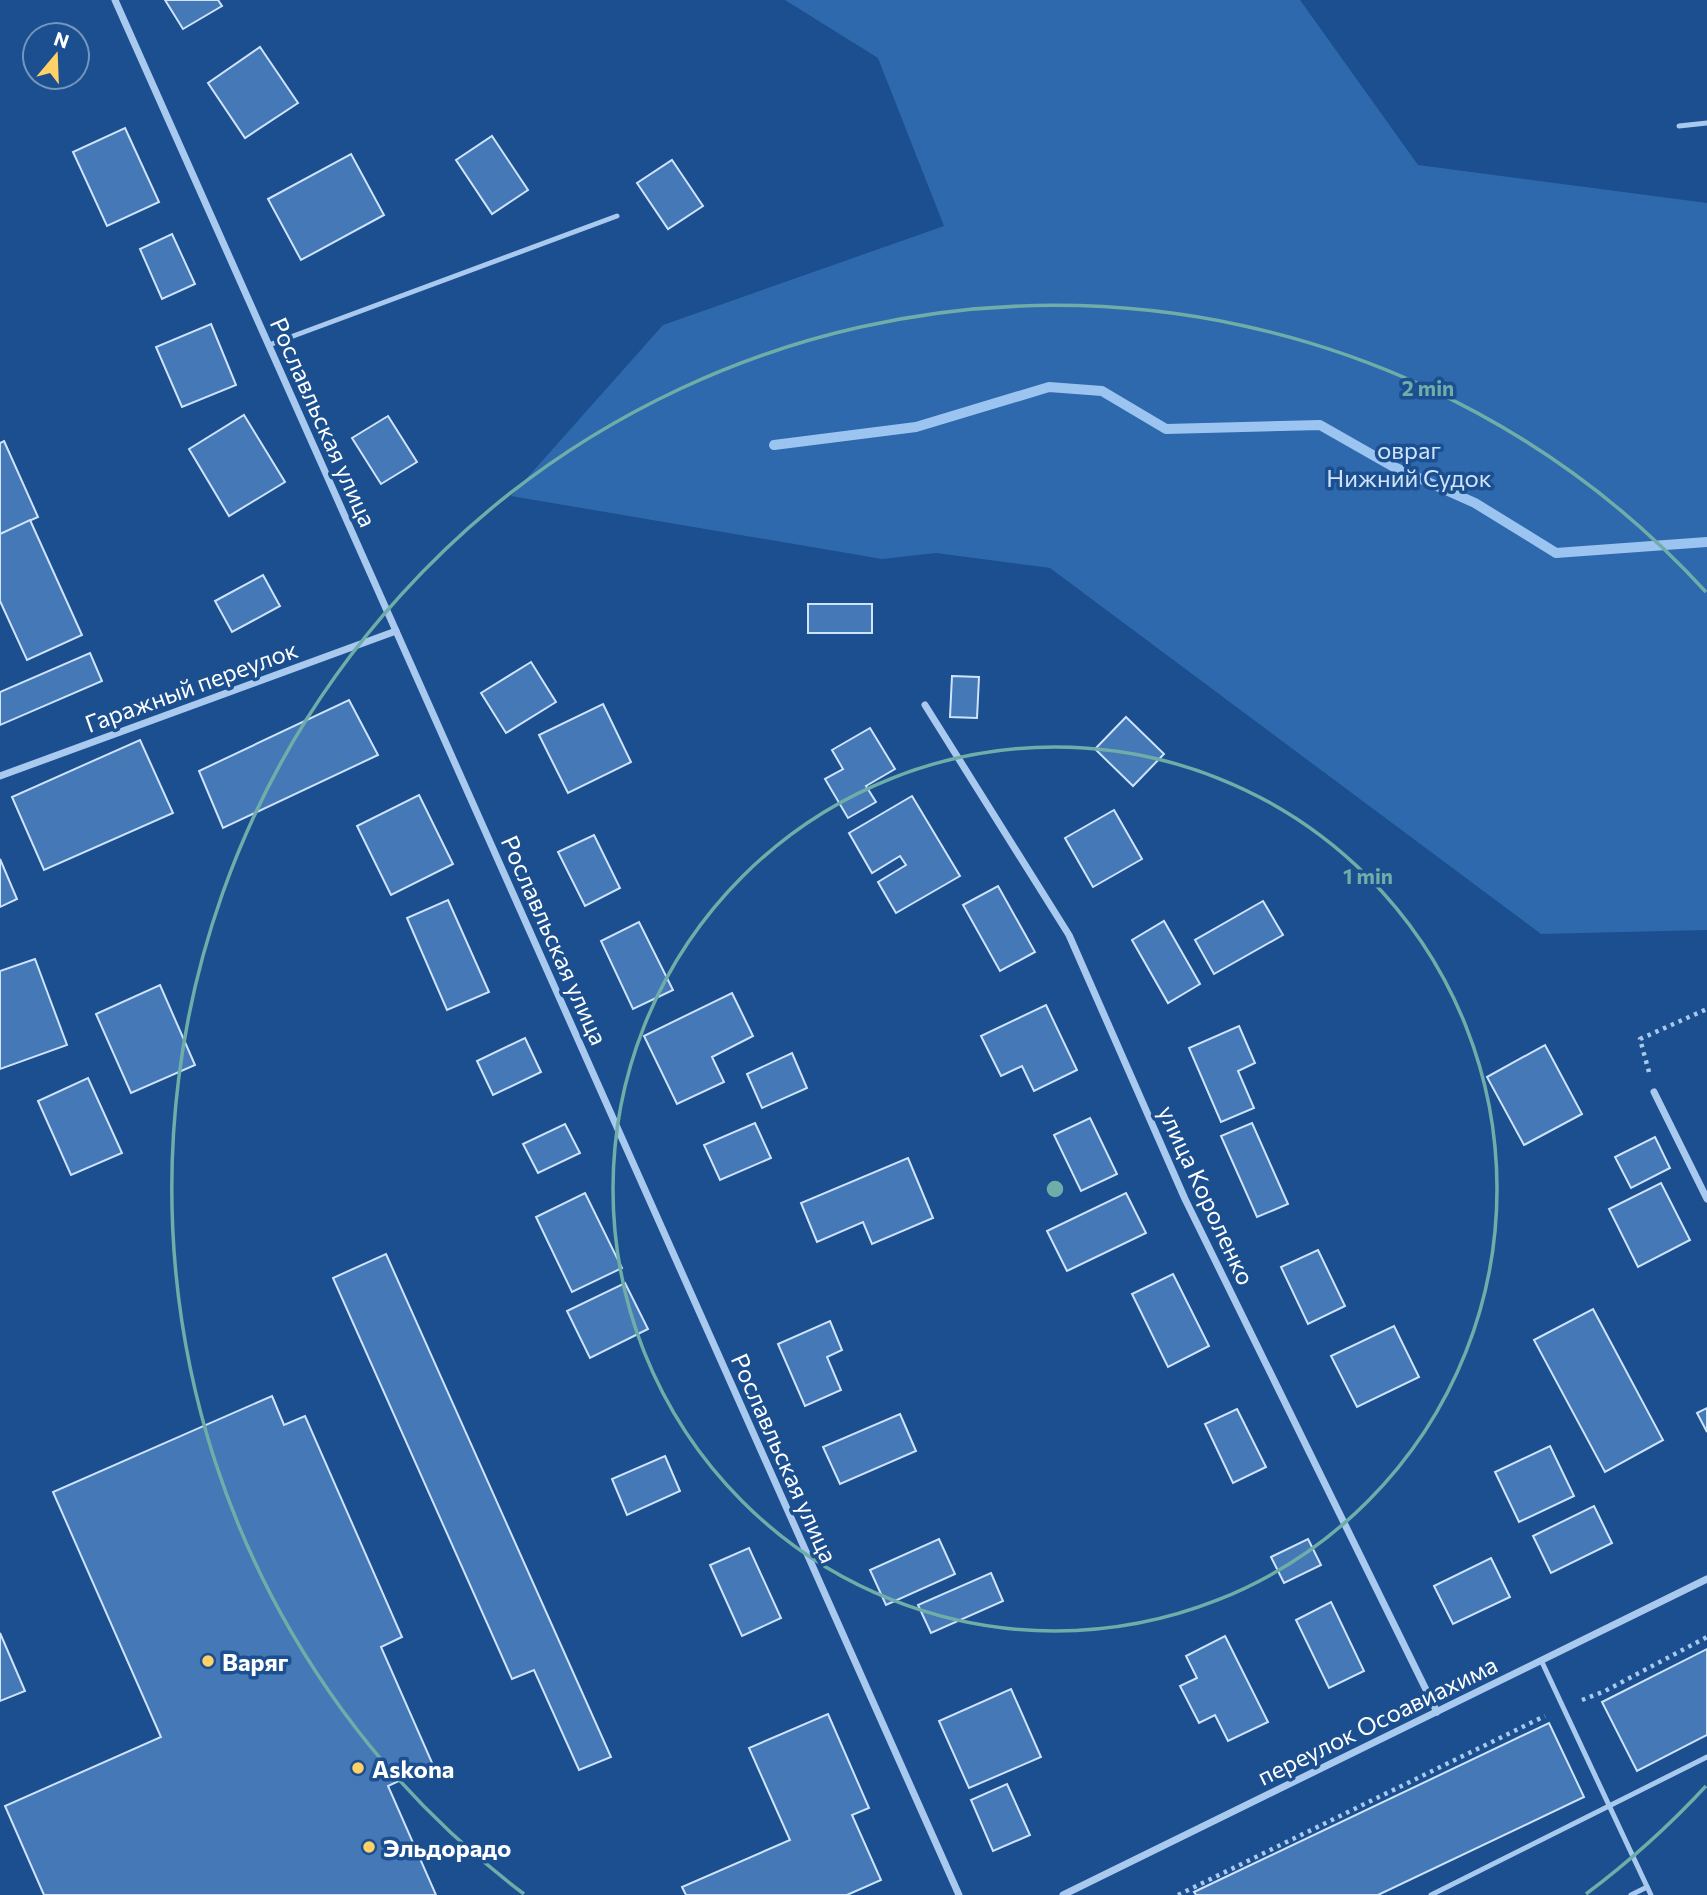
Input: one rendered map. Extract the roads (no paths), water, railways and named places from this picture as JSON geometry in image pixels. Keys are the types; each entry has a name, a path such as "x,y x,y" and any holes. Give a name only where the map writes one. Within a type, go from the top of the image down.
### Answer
{"street":[{"name":"Рославльская улица","path":"115,0 959,1895"},
{"name":"Гаражный переулок","path":"0,776 396,631"},
{"name":"улица Короленко","path":"925,705 1069,935 1185,1199 1437,1712"},
{"path":"1654,1092 1707,1199"},
{"name":"переулок Осоавиахима","path":"1063,1895 1707,1579"}],"lane":[{"path":"1679,126 1707,123"},
{"path":"268,345 617,216"},
{"path":"1541,1660 1651,1895"},
{"path":"1431,1895 1610,1808 1707,1757"},
{"path":"1631,1895 1647,1887"}],"waterway":[{"path":"774,445 916,427 1049,387 1102,391 1166,429 1320,425 1392,466 1475,503 1556,553 1707,542"}],"place":[{"name":"Варяг","path":"208,1661"},
{"name":"Askona","path":"358,1768"},
{"name":"Эльдорадо","path":"369,1847"}],"park label":[{"name":"овраг Нижний Судок","path":"1409,463"}]}
